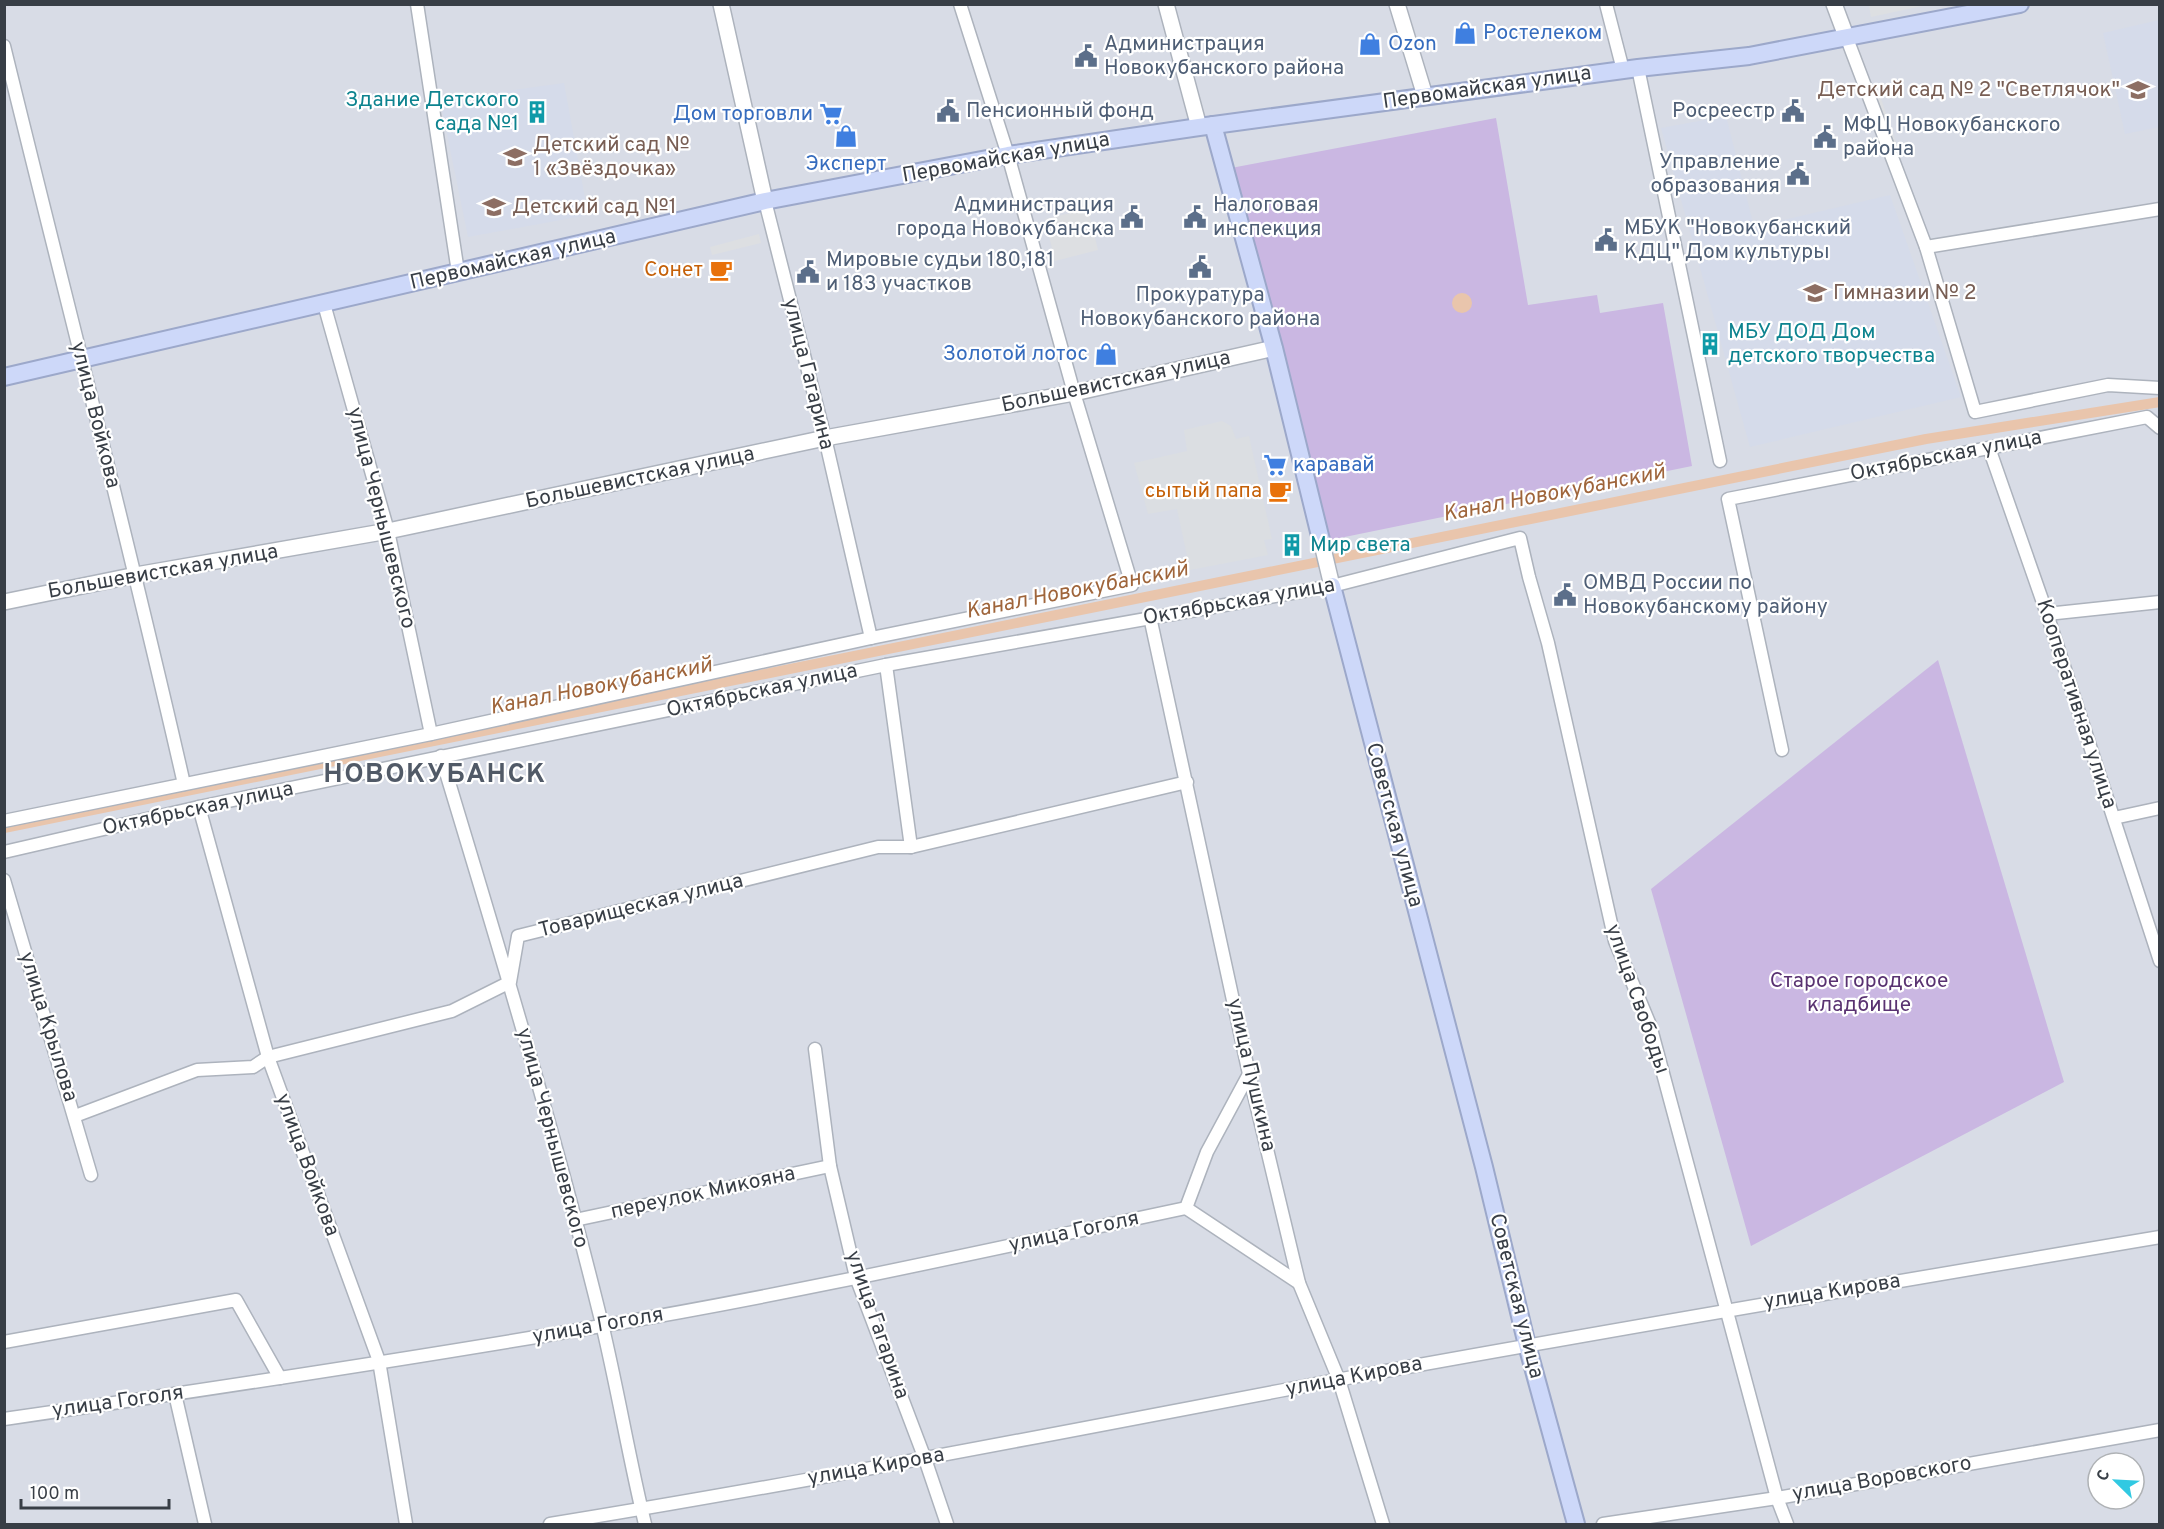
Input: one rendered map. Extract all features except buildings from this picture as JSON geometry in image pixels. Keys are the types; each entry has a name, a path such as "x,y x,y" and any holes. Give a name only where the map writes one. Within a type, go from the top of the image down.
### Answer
{"main road":[{"name":"Первомайская улица","path":"4,377 765,201 1008,155 1425,96 1749,56 2019,4"},
{"name":"Советская улица","path":"1206,126 1274,348 1321,540"},
{"name":"Советская улица","path":"1332,586 1484,1167 1527,1345 1576,1524"}],"street":[{"path":"417,4 458,272"},
{"name":"улица Гагарина","path":"721,4 765,201 825,438 871,638"},
{"path":"960,4 1008,155 1074,393"},
{"name":"Советская улица","path":"1166,4 1206,126"},
{"path":"1397,4 1425,96"},
{"path":"1606,4 1630,69 1720,461"},
{"path":"1834,4 1926,247 2160,209"},
{"name":"улица Войкова","path":"4,46 136,574 184,784"},
{"name":"Октябрьская улица","path":"1926,247 1975,412 2108,385 2160,388"},
{"name":"улица Чернышевского","path":"324,304 388,531 430,734"},
{"name":"Большевистская улица","path":"4,602 136,574 388,531 825,438 1074,393 1274,348"},
{"name":"Октябрьская улица","path":"4,821 430,734 871,638 1132,585 1074,393"},
{"name":"Октябрьская улица","path":"1782,750 1728,499 2147,417 2160,428"},
{"name":"Кооперативная улица","path":"1989,448 2047,614 2160,961"},
{"name":"Октябрьская улица","path":"4,852 199,807 886,665 1332,586 1520,538"},
{"name":"улица Свободы","path":"1520,538 1548,643 1615,941 1650,1025 1777,1498 1787,1524"},
{"name":"Советская улица","path":"1321,540 1332,586"},
{"path":"2047,614 2160,602"},
{"name":"улица Пушкина","path":"1150,617 1249,1074 1299,1283 1339,1380 1383,1524"},
{"path":"886,665 910,847"},
{"name":"улица Чернышевского","path":"441,757 510,982 575,1220 603,1326 645,1524"},
{"name":"Товарищеская улица","path":"510,982 518,936 878,847 910,847 1187,782"},
{"name":"улица Войкова","path":"199,807 268,1057 378,1361 406,1524"},
{"path":"2114,818 2160,808"},
{"name":"улица Крылова","path":"4,880 91,1175"},
{"path":"75,1116 197,1070 253,1067 268,1057 452,1011 510,982"},
{"name":"улица Гагарина","path":"815,1049 830,1166 856,1277 925,1458 947,1524"},
{"path":"1249,1074 1207,1152 1186,1208 1299,1283"},
{"name":"переулок Микояна","path":"575,1220 830,1166"},
{"name":"улица Гоголя","path":"4,1419 280,1378 603,1326 856,1277 1186,1208"},
{"name":"улица Кирова","path":"550,1524 642,1510 1527,1345 2160,1237"},
{"path":"4,1342 236,1300 280,1378"},
{"path":"175,1394 205,1524"},
{"name":"улица Воровского","path":"1603,1524 1777,1498 2160,1430"}],"shaded area":[{"path":"1927,4 1871,17 1869,5"},
{"name":"НОВОКУБАНСК","path":"5,5 2159,5 2159,1524 5,1524"},
{"name":"Детский сад № 2 \"Светлячок\"","path":"2159,20 2159,127 2125,134 2103,33"},
{"name":"Детский сад № 1 «Звёздочка»","path":"564,83 588,215 468,237 440,100"},
{"path":"1876,84 1901,157 1898,160 1872,86"},
{"name":"Гимназии № 2","path":"1726,116 1754,227 1890,195 1961,397 1750,447 1661,128"},
{"path":"1088,209 1098,250 1055,261 1045,219"},
{"path":"759,234 761,243 712,255 710,247"},
{"path":"1458,293 1466,293 1472,299 1472,307 1466,313 1458,313 1452,307 1452,299"},
{"path":"1222,421 1231,426 1236,439 1249,436 1272,539 1264,540 1268,555 1190,570 1177,509 1148,514 1134,463 1187,451 1184,430"}],"green space":[{"path":"1496,118 1528,305 1597,295 1600,313 1663,303 1692,466 1330,540 1231,168"},
{"name":"Старое городское кладбище","path":"1938,660 2064,1082 1751,1246 1651,889"}],"waterway":[{"name":"Канал Новокубанский","path":"4,828 1926,439 2160,402"}],"place":[{"name":"Ростелеком","path":"1465,33"},
{"name":"Ozon","path":"1370,44"},
{"name":"Администрация Новокубанского района","path":"1086,56"},
{"name":"Детский сад № 2 \"Светлячок\"","path":"2138,90"},
{"name":"Пенсионный фонд","path":"948,111"},
{"name":"Росреестр","path":"1793,111"},
{"name":"Здание Детского сада №1","path":"537,112"},
{"name":"Дом торговли","path":"831,114"},
{"name":"Эксперт","path":"846,136"},
{"name":"МФЦ Новокубанского района","path":"1825,137"},
{"name":"Детский сад № 1 «Звёздочка»","path":"515,157"},
{"name":"Управление образования","path":"1798,174"},
{"name":"Детский сад №1","path":"494,207"},
{"name":"Администрация города Новокубанска","path":"1132,217"},
{"name":"Налоговая инспекция","path":"1195,217"},
{"name":"МБУК \"Новокубанский КДЦ\" Дом культуры","path":"1606,240"},
{"name":"Прокуратура Новокубанского района","path":"1200,267"},
{"name":"Сонет","path":"721,270"},
{"name":"Мировые судьи 180,181 и 183 участков","path":"808,272"},
{"name":"Гимназии № 2","path":"1815,293"},
{"name":"МБУ ДОД Дом детского творчества","path":"1710,344"},
{"name":"Золотой лотос","path":"1106,354"},
{"name":"каравай","path":"1275,465"},
{"name":"сытый папа","path":"1280,491"},
{"name":"Мир света","path":"1292,545"},
{"name":"ОМВД России по Новокубанскому району","path":"1565,595"}],"district":[{"name":"НОВОКУБАНСК","path":"435,775"}]}
